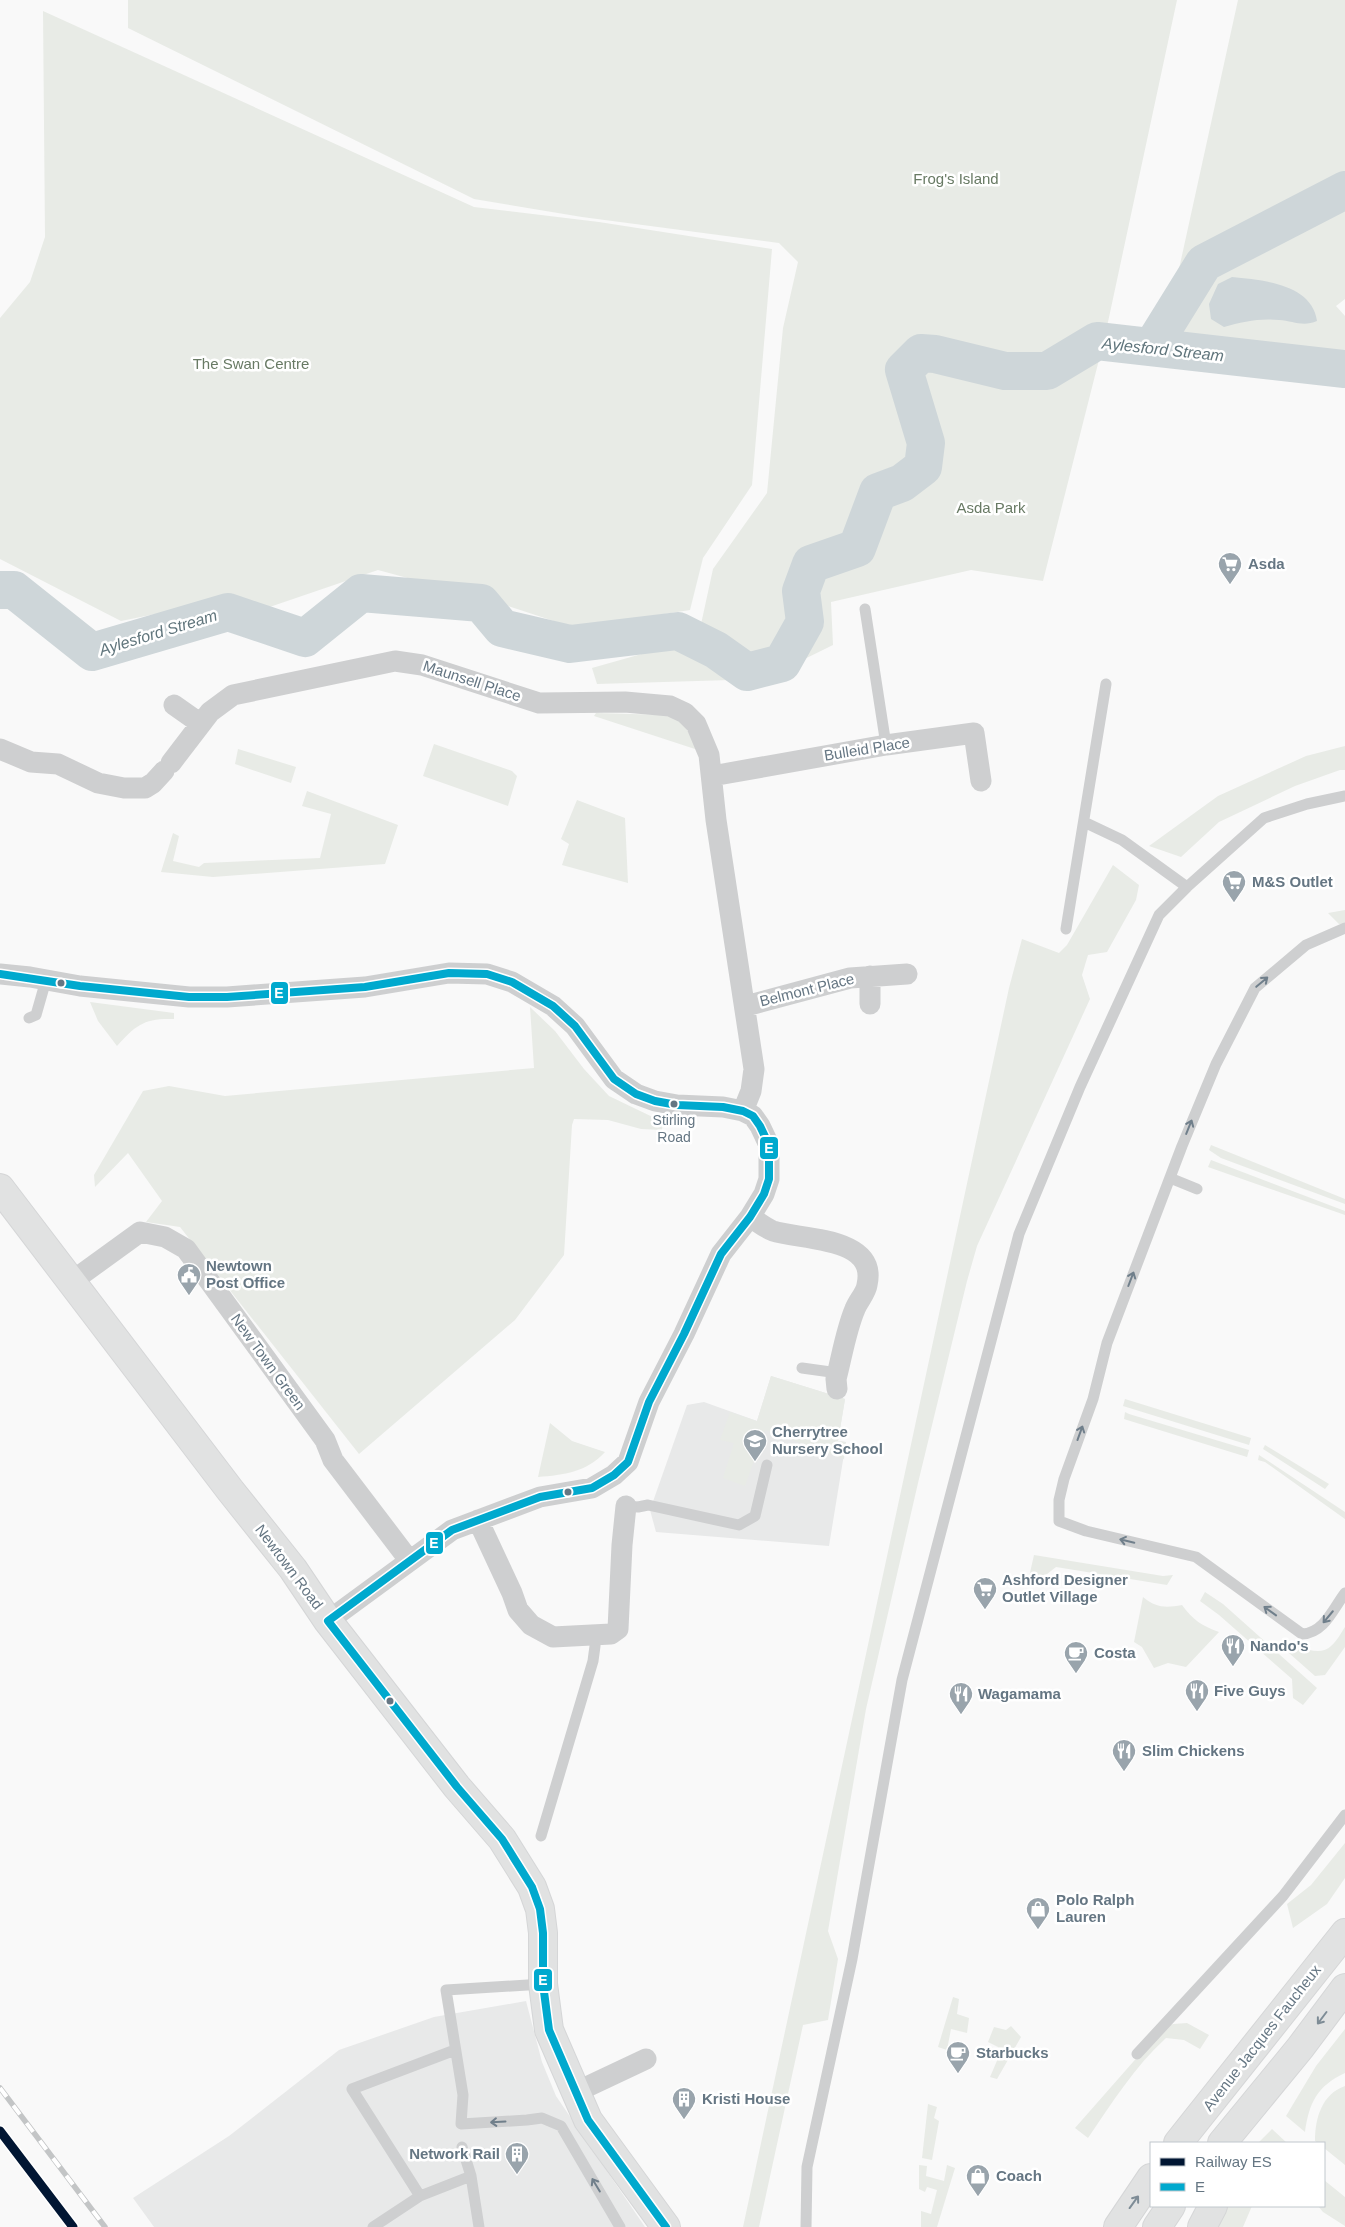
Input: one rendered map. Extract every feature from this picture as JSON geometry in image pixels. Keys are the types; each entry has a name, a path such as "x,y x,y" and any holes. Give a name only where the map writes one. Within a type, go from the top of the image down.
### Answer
{"street":[{"name":"Maunsell Place","path":"0,749 31,762 58,764 98,783 124,788 145,788 153,783 168,767 219,704 233,694 271,688 395,661 409,662 539,703 625,702 670,706 685,713 696,724 709,756 712,776"},
{"path":"174,706 201,724"},
{"name":"Bulleid Place","path":"712,776 886,745 974,733 981,781"},
{"path":"712,776 716,820 746,1006 754,1069 751,1091 743,1111"},
{"path":"0,974 80,986 189,997 220,997 366,987 448,973 487,974 512,982 553,1006 575,1026 614,1079 636,1094 654,1101 677,1105 723,1107 743,1111 753,1116 760,1126 769,1145 769,1179 764,1194 750,1217 721,1254 688,1326 649,1402 628,1462 614,1474 592,1488 540,1497 452,1530 328,1620"},
{"name":"Belmont Place","path":"746,1006 850,978 907,974"},
{"name":"Belmont Place","path":"870,976 870,1004"},
{"name":"Newtown Road","path":"0,1188 293,1569 328,1620 457,1787 502,1839 532,1888 540,1909 543,1933 543,1984 548,2030 588,2120 666,2227"},
{"path":"750,1217 771,1230 836,1243 852,1249 863,1261 867,1272 867,1285 855,1310 837,1381"},
{"name":"New Town Green","path":"71,1282 140,1232 165,1237 186,1249 325,1440 333,1460 410,1560"},
{"path":"478,1520 518,1610 531,1625 540,1632 553,1637 611,1634 618,1629 626,1506"},
{"name":"Avenue Jacques Faucheux","path":"1179,2142 1345,1933"},
{"path":"1223,2142 1300,2048 1345,1988"},
{"path":"1248,2142 1300,2048"},
{"path":"576,2092 646,2059"},
{"path":"1118,2227 1150,2179"},
{"path":"1157,2227 1170,2207"},
{"path":"1202,2227 1212,2207"}],"lane":[{"path":"865,609 886,745"},
{"path":"1066,929 1106,684"},
{"path":"806,2227 807,2168 852,1959 902,1680 1020,1234 1080,1087 1159,915 1187,886 1264,818 1307,804 1345,796"},
{"path":"1084,822 1122,840 1187,886"},
{"path":"1345,928 1306,945 1255,988 1216,1064 1107,1343 1093,1399 1064,1478 1059,1500 1059,1521 1086,1531 1196,1556 1302,1634 1311,1634 1328,1618 1345,1593"},
{"path":"29,1018 36,1015 46,980"},
{"path":"1170,1178 1197,1189"},
{"path":"802,1368 837,1381"},
{"path":"626,1506 638,1507 648,1505 739,1525 755,1516 767,1465"},
{"path":"541,1836 593,1662 595,1634"},
{"path":"1137,2054 1283,1896 1345,1815"},
{"path":"543,1984 446,1990 454,2050 463,2095 461,2124 536,2118 561,2126 620,2227"},
{"path":"420,2196 352,2089 454,2050"},
{"path":"462,2147 470,2176 479,2227"},
{"path":"373,2227 420,2196 470,2176"}],"shaded area":[{"path":"1232,277 1271,282 1296,292 1306,299 1313,309 1317,321 1303,324 1279,320 1258,320 1224,327 1211,319 1209,304 1218,284"},
{"name":"Cherrytree Nursery School","path":"771,1376 845,1399 838,1441 846,1442 829,1546 656,1532 650,1510 687,1405 704,1402 757,1421"},
{"path":"526,2001 542,2062 556,2096 645,2227 154,2227 133,2198 229,2136 339,2050 434,2017"}],"green space":[{"name":"Frog's Island","path":"128,0 1177,0 1105,336 1043,581 971,570 831,602 833,645 764,679 597,684 592,668 698,638 713,569 767,493 783,328 798,262 779,243 582,217 474,199 128,28"},
{"path":"1238,0 1345,0 1345,299 1336,306 1345,316 1345,356 1184,337 1170,310"},
{"name":"The Swan Centre","path":"43,11 474,207 599,222 772,249 752,485 703,558 690,610 575,628 496,602 378,570 255,612 210,603 121,621 0,559 0,318 30,282 45,237"},
{"path":"596,713 667,715 682,720 698,750 594,716"},
{"path":"434,744 512,771 517,776 508,806 423,776"},
{"path":"1345,746 1345,770 1340,770 1295,786 1219,822 1181,857 1149,846 1218,796 1306,756"},
{"path":"238,749 296,767 291,783 235,764"},
{"path":"307,791 398,825 385,864 213,877 161,872 173,833 179,836 173,861 199,867 204,863 320,858 331,814 302,806"},
{"path":"577,800 625,818 628,883 562,865 569,844 561,839"},
{"path":"1113,865 1139,885 1136,900 1107,952 1088,955 1082,975 1090,999 977,1246 967,1281 866,1709 828,1931 838,1959 828,2020 803,2025 759,2227 743,2227 1009,988 1022,939 1059,953 1067,945"},
{"path":"1345,910 1345,925 1339,924 1328,913"},
{"path":"90,1002 174,1013 174,1019 155,1020 141,1024 117,1046 98,1021"},
{"path":"530,1007 555,1031 584,1069 609,1096 663,1122 662,1130 641,1129 608,1120 574,1119 572,1125 564,1255 515,1320 359,1454 180,1227 146,1222 162,1201 128,1153 95,1187 94,1175 143,1091 169,1086 225,1096 534,1068"},
{"path":"1211,1145 1345,1199 1345,1204 1221,1158 1209,1150"},
{"path":"1211,1160 1345,1211 1345,1215 1208,1167"},
{"path":"771,1376 845,1399 838,1441 846,1442 844,1459 765,1430 745,1486 723,1478 734,1443 720,1440 730,1412 757,1421"},
{"path":"1125,1399 1251,1438 1249,1445 1123,1406"},
{"path":"1125,1412 1249,1450 1247,1457 1124,1419"},
{"path":"550,1423 572,1441 605,1452 598,1459 583,1468 557,1475 538,1477"},
{"path":"1265,1445 1329,1484 1325,1489 1263,1449"},
{"path":"1259,1455 1345,1512 1345,1519 1265,1462 1258,1460"},
{"path":"1034,1555 1163,1576 1173,1575 1167,1585 1056,1567 1042,1578 1029,1577"},
{"path":"1205,1592 1223,1604 1317,1688 1303,1705 1293,1698 1292,1679 1219,1615 1200,1601"},
{"path":"1143,1597 1161,1606 1182,1605 1198,1622 1219,1632 1186,1667 1168,1663 1154,1668 1142,1647 1134,1642"},
{"path":"1345,1627 1345,1647 1325,1675 1315,1676 1281,1646 1282,1641 1307,1650 1321,1651 1335,1642"},
{"path":"1345,1843 1345,1878 1327,1904 1293,1928 1287,1904 1311,1885"},
{"path":"953,1997 959,1999 957,2014 969,2018 967,2033 951,2029 947,2050 938,2047"},
{"path":"1187,2023 1209,2035 1200,2049 1184,2040 1166,2038 1134,2073 1088,2138 1075,2128 1162,2029 1173,2024"},
{"path":"1011,2026 1021,2037 997,2079 990,2077 1002,2049 988,2042 994,2027 1006,2030"},
{"path":"1345,2029 1345,2073 1335,2078 1316,2096 1309,2112 1305,2132 1286,2116 1316,2066"},
{"path":"1345,2086 1345,2165 1325,2149 1325,2142 1315,2141 1316,2124 1321,2108 1325,2101 1337,2090"},
{"path":"928,2104 937,2107 934,2118 939,2121 932,2160 922,2158"},
{"path":"1272,2129 1286,2142 1259,2142"},
{"path":"919,2165 927,2166 926,2176 944,2181 947,2165 955,2168 937,2227 921,2227 921,2211 931,2214 937,2190 927,2187 925,2192 919,2189"},
{"path":"1325,2181 1345,2197 1345,2226 1323,2212 1319,2207 1325,2207"},
{"path":"1220,2207 1252,2207 1243,2227 1209,2227"}],"waterway":[{"path":"1152,347 1204,263 1345,190"},
{"name":"Aylesford Stream","path":"0,590 14,590 92,652 228,612 305,638 361,593 481,603 502,628 570,644 678,631 716,650 747,672 782,663 805,622 801,591 811,564 857,548 878,492 902,483 923,467 926,443 904,370 921,353 935,354 1005,371 1047,371 1097,341 1345,369"}],"railway":[{"path":"0,2088 105,2227"}],"rail line":[{"name":"ES","path":"0,2131 73,2227"}],"transit line":[{"name":"E","path":"0,974 80,986 189,997 227,997 365,987 449,973 487,974 512,982 553,1006 575,1026 614,1079 636,1094 655,1101 677,1105 723,1107 743,1111 753,1116 760,1126 769,1145 769,1179 764,1194 750,1217 721,1254 684,1334 649,1402 628,1462 614,1475 592,1488 540,1497 452,1530 328,1621 457,1787 502,1839 532,1887 540,1909 543,1933 543,1984 549,2030 588,2120 666,2227"}],"place":[{"name":"Asda","path":"1230,585"},
{"name":"M&S Outlet","path":"1234,903"},
{"name":"Stirling Road","path":"674,1104"},
{"name":"Newtown Post Office","path":"189,1296"},
{"name":"Cherrytree Nursery School","path":"755,1462"},
{"name":"Ashford Designer Outlet Village","path":"985,1610"},
{"name":"Nando's","path":"1233,1667"},
{"name":"Costa","path":"1076,1674"},
{"name":"Five Guys","path":"1197,1712"},
{"name":"Wagamama","path":"961,1715"},
{"name":"Slim Chickens","path":"1124,1772"},
{"name":"Polo Ralph Lauren","path":"1038,1930"},
{"name":"Starbucks","path":"958,2074"},
{"name":"Kristi House","path":"684,2120"},
{"name":"Network Rail","path":"517,2175"},
{"name":"Coach","path":"978,2197"}],"park label":[{"name":"Asda Park","path":"991,508"}]}
